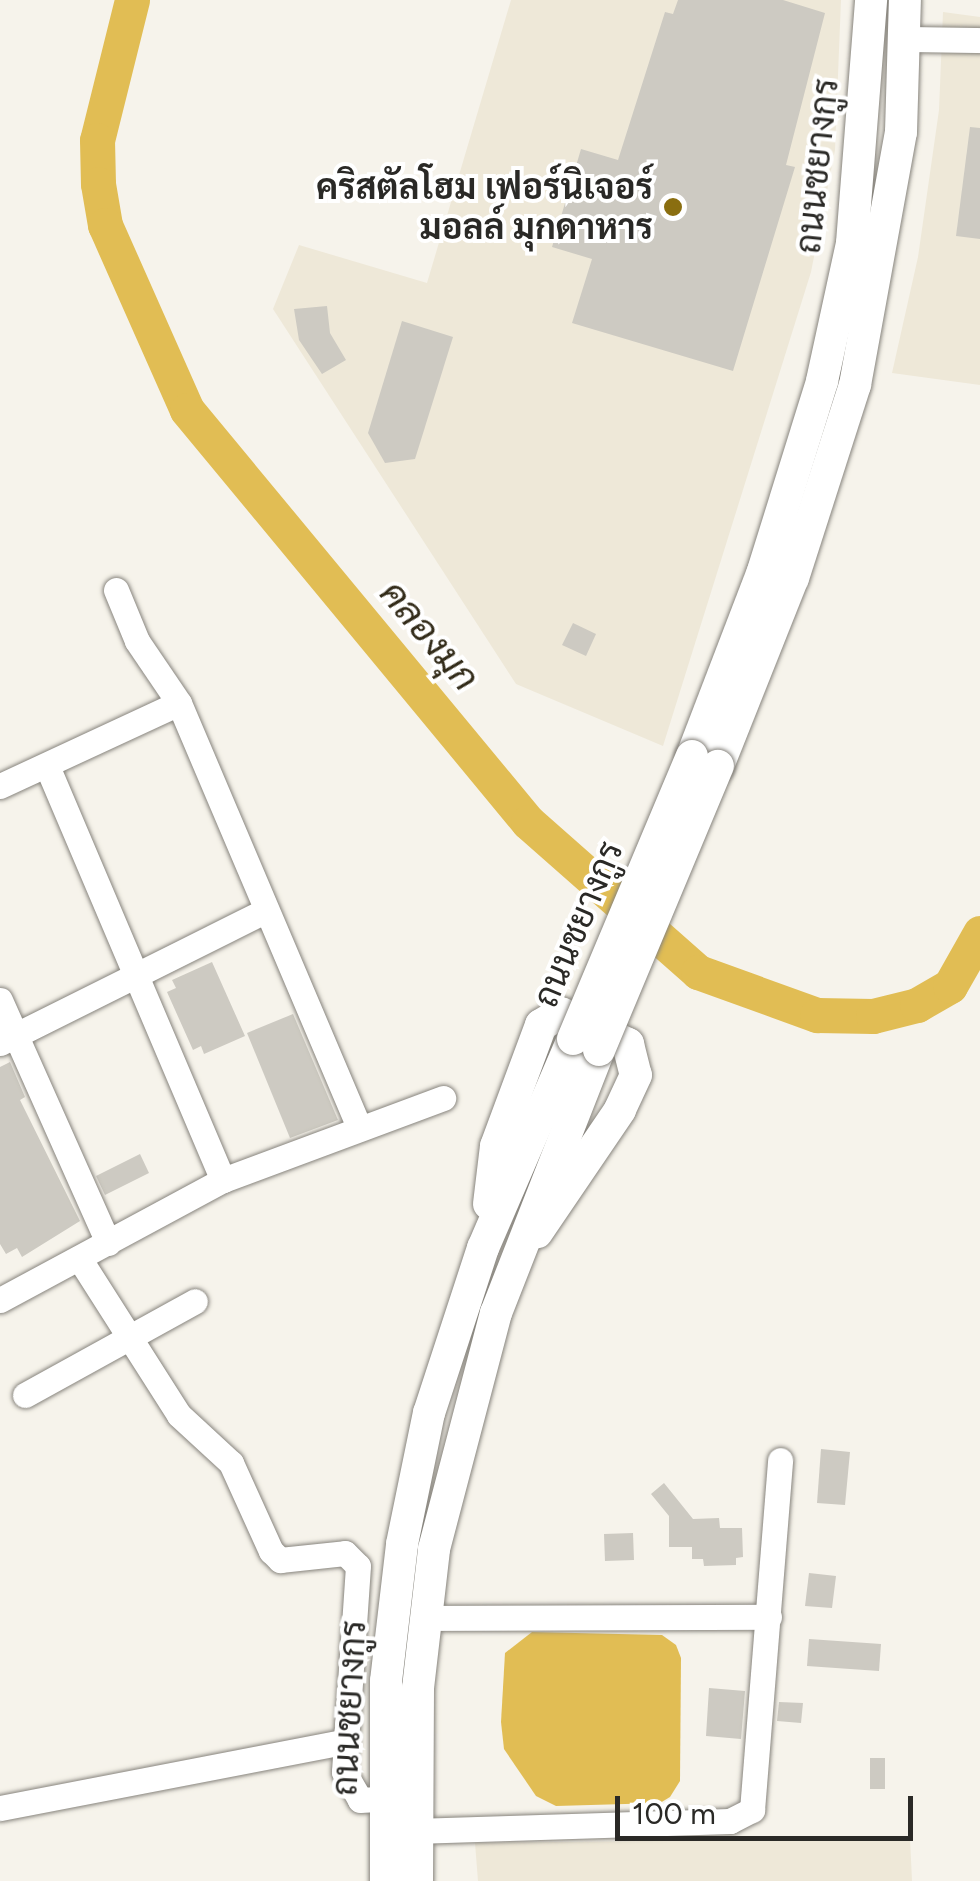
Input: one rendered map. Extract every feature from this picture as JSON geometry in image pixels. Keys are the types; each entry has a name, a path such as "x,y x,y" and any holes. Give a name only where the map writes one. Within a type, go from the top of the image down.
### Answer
{"main road":[{"name":"ถนนชยางกูร","path":"705,761 822,381 852,242 871,0"},
{"name":"ถนนชยางกูร","path":"386,1881 382,1799 402,1544 429,1414 483,1248 586,1044 705,761 805,544 855,385 901,132 905,0"},
{"path":"483,1248 496,1146 541,1025 561,1013 628,1044 636,1075 582,1174 516,1259"},
{"name":"ถนนชยางกูร","path":"417,1881 414,1830 424,1618 463,1422 586,1044"}],"street":[{"path":"904,39 980,40"},
{"path":"116,590 136,641 179,703 359,1128"},
{"path":"0,786 179,703"},
{"path":"47,766 140,974 224,1180"},
{"path":"7,1039 265,911"},
{"path":"0,1000 7,1039 108,1243"},
{"path":"4,1291 79,1258 224,1180 444,1098"},
{"path":"79,1258 179,1416 230,1463 271,1551 280,1560 345,1553 358,1566 344,1772 360,1800 382,1799"},
{"path":"25,1395 196,1301"},
{"path":"414,1830 746,1816 757,1794 780,1460"},
{"path":"424,1618 770,1617"},
{"path":"0,1808 347,1741"}],"shaded area":[{"path":"511,0 841,0 835,150 811,272 663,746 516,684 273,309 299,245 427,283"},
{"path":"943,12 980,17 980,385 892,373 918,257 939,110"},
{"path":"532,1632 662,1635 676,1645 681,1658 680,1781 670,1797 660,1803 556,1806 536,1796 504,1749 501,1722 505,1653"},
{"path":"910,1838 912,1881 478,1881 475,1843"}],"building":[{"name":"คริสตัลโฮม เฟอร์นิเจอร์ มอลล์ มุกดาหาร","path":"678,0 783,0 825,13 786,165 795,167 733,371 572,323 592,259 552,247 581,149 618,160 665,12 673,14"},
{"path":"970,127 980,128 980,239 956,236"},
{"path":"327,306 330,333 346,360 322,374 299,340 294,309"},
{"path":"402,321 453,337 415,459 385,463 368,433"},
{"path":"573,623 596,634 586,656 562,645"},
{"path":"212,962 245,1036 204,1054 201,1046 193,1050 167,992 176,988 172,980"},
{"path":"293,1014 338,1120 290,1138 247,1033"},
{"path":"10,1062 25,1097 20,1100 80,1221 22,1257 17,1248 6,1254 0,1244 0,1067"},
{"path":"140,1154 149,1173 105,1195 96,1176"},
{"path":"821,1449 850,1452 845,1505 817,1503"},
{"path":"664,1483 693,1519 719,1518 720,1528 742,1528 743,1557 736,1558 736,1565 704,1566 703,1559 692,1559 692,1547 669,1547 669,1516 651,1494"},
{"path":"633,1533 634,1560 605,1561 604,1534"},
{"path":"809,1573 836,1576 832,1608 805,1606"},
{"path":"809,1639 881,1644 879,1671 807,1666"},
{"path":"709,1688 745,1691 741,1739 706,1736"},
{"path":"779,1702 803,1703 801,1723 777,1721"},
{"path":"870,1758 885,1758 885,1789 870,1789"}],"waterway":[{"name":"คลองมุก","path":"132,0 97,140 98,184 105,225 187,410 528,822 698,972 817,1015 873,1016 917,1005 950,986 980,933"}],"place":[{"name":"คริสตัลโฮม เฟอร์นิเจอร์ มอลล์ มุกดาหาร","path":"673,207"}]}
